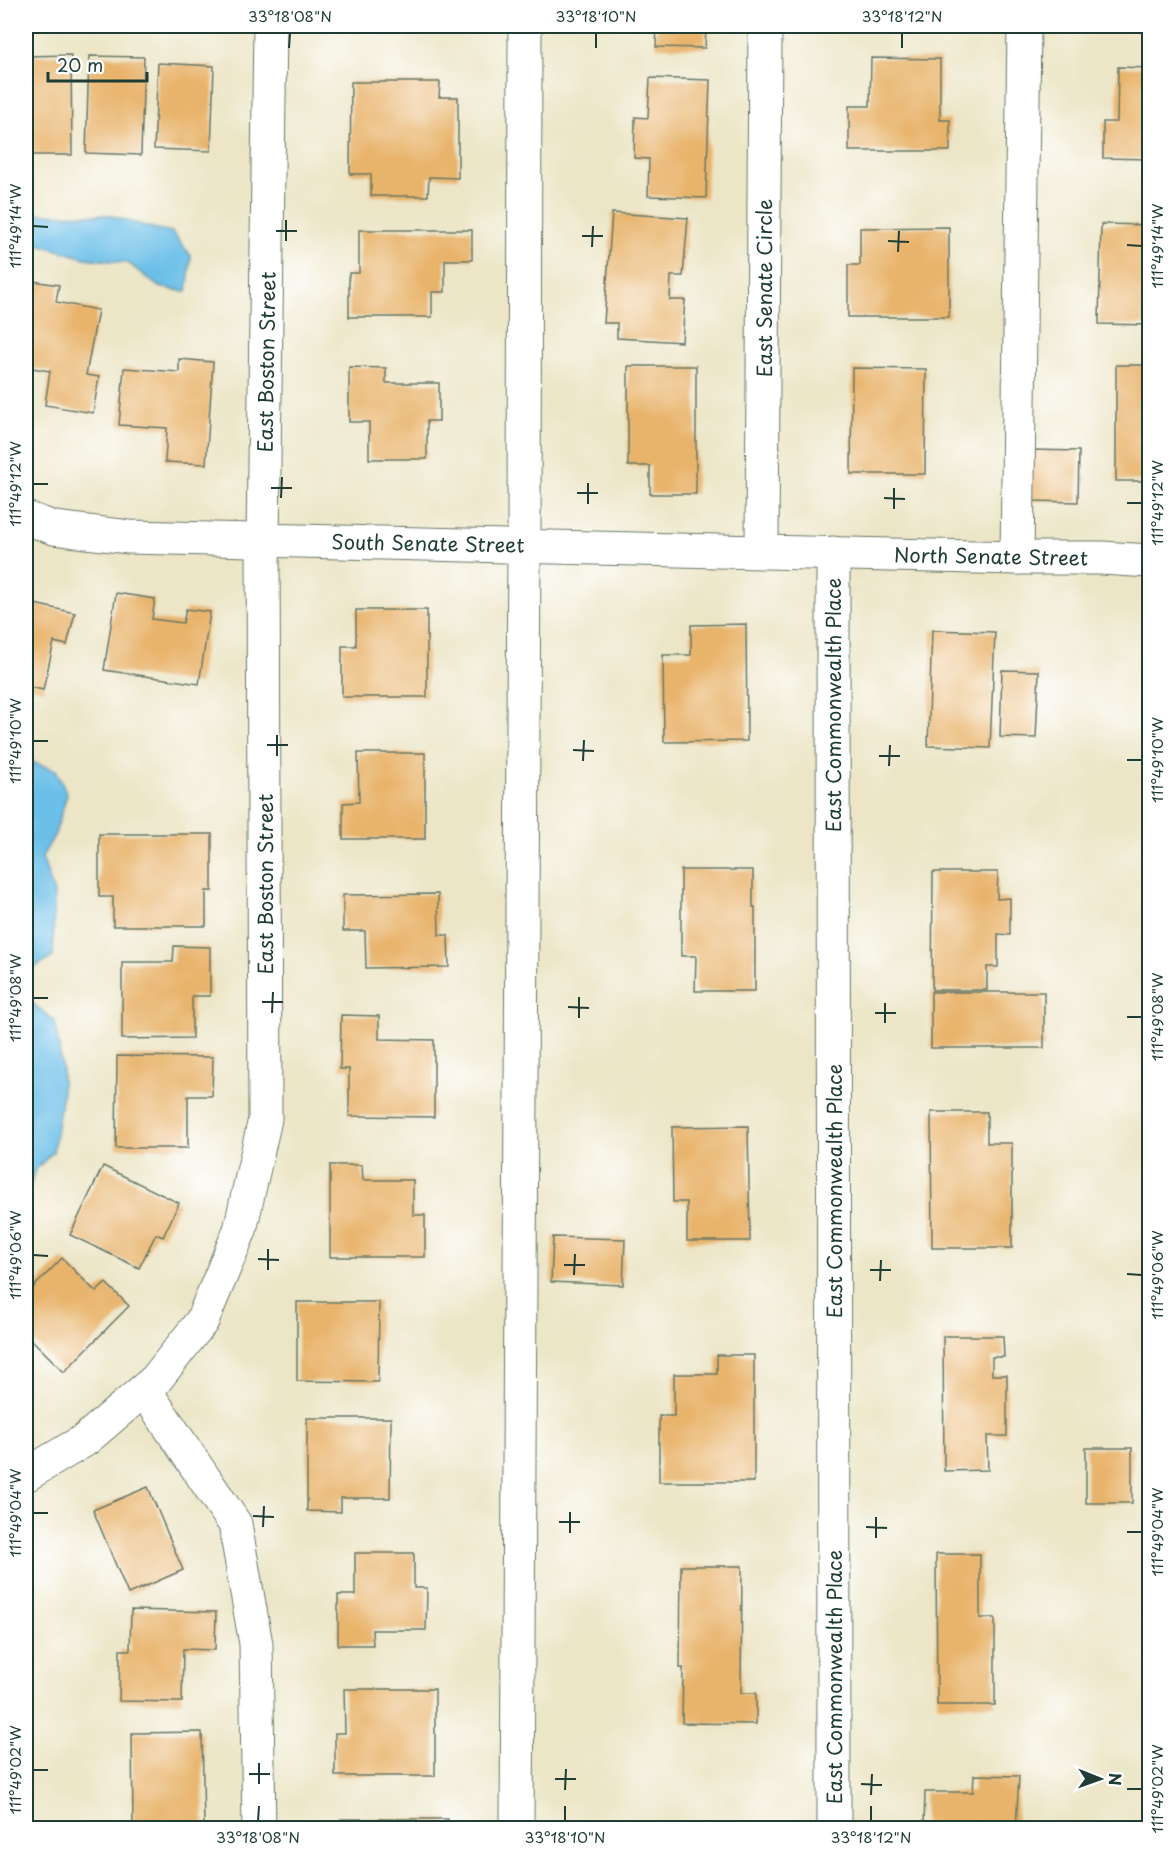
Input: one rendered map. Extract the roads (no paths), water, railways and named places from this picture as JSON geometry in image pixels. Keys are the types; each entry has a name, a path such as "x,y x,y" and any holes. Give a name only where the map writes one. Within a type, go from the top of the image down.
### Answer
{"street":[{"name":"East Boston Street","path":"26,1474 85,1440 153,1382 202,1321 240,1230 266,1119 263,539 270,26"},
{"path":"517,1828 525,26"},
{"name":"East Senate Circle","path":"762,551 765,26"},
{"path":"1017,558 1024,26"},
{"name":"South Senate Street","path":"26,518 54,528 129,537 833,553"},
{"name":"North Senate Street","path":"833,553 1102,558 1149,561"},
{"name":"East Commonwealth Place","path":"833,553 834,1828"},
{"path":"153,1382 146,1392 235,1524 256,1644 259,1828"}],"water":[{"path":"26,214 109,215 172,232 191,256 187,292 159,287 128,263 85,258 41,245 26,245"},
{"path":"26,760 56,770 67,794 55,834 42,857 54,893 53,957 26,972"},
{"path":"26,978 28,1000 55,1021 62,1069 62,1096 53,1152 37,1168 26,1194"},
{"path":"26,1617 36,1668 26,1715"}]}
